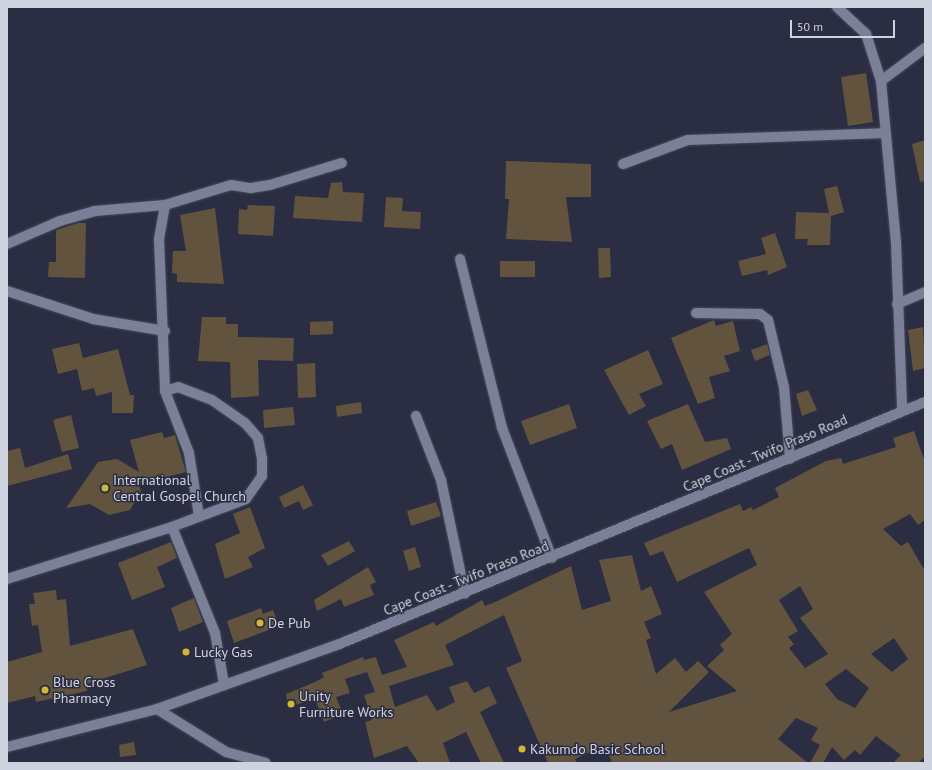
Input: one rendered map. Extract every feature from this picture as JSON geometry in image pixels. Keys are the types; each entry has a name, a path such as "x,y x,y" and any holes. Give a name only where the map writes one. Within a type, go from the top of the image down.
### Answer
{"street":[{"path":"837,7 866,34 881,81 896,242 897,304 902,409"},
{"path":"881,81 925,48"},
{"path":"623,164 688,140 885,133"},
{"path":"7,244 60,221 95,211 165,204 231,185 251,188 270,185 342,163"},
{"path":"165,204 159,239 165,331 165,391 189,453 199,516"},
{"path":"460,259 502,428 552,558"},
{"path":"7,291 93,319 165,331"},
{"path":"897,304 925,292"},
{"path":"696,313 760,314 768,320 784,387 790,459"},
{"path":"7,579 172,527 246,498 256,488 262,476 258,438 245,423 212,400 178,387 165,391"},
{"name":"Cape Coast - Twifo Praso Road","path":"7,747 157,709 337,645 465,594 790,459 902,409 925,402"},
{"path":"416,416 441,480 465,594"},
{"path":"172,527 215,633 224,684"},
{"path":"157,709 226,752 266,763"}],"building":[{"path":"866,73 873,122 848,126 841,77"},
{"path":"925,140 925,181 920,182 912,144"},
{"path":"506,161 591,164 591,197 566,197 572,242 506,239 509,199 505,199"},
{"path":"342,182 343,192 364,193 362,222 293,218 295,196 328,198 331,183"},
{"path":"837,186 844,212 831,216 830,245 807,245 808,239 795,239 796,212 829,213 824,189"},
{"path":"386,197 403,198 402,211 421,212 420,229 384,227"},
{"path":"248,205 275,206 273,236 238,234 239,209 247,210"},
{"path":"215,208 224,284 177,282 177,274 172,273 173,251 186,251 180,215"},
{"path":"78,223 86,223 85,278 48,277 49,262 56,262 56,230"},
{"path":"775,233 787,267 768,275 767,270 742,276 738,261 766,254 761,238"},
{"path":"598,248 610,248 611,277 599,278"},
{"path":"500,261 535,261 535,277 500,277"},
{"path":"202,317 226,317 226,324 238,324 238,337 294,338 293,361 258,360 259,396 231,398 230,362 198,361"},
{"path":"714,320 716,326 733,321 740,351 724,356 730,371 709,377 715,398 698,404 671,338"},
{"path":"333,321 333,334 310,335 310,322"},
{"path":"923,327 925,368 913,371 908,330"},
{"path":"79,343 83,358 118,349 130,395 134,395 133,413 112,413 112,392 96,396 94,388 82,391 77,369 58,374 52,349"},
{"path":"767,344 770,355 755,361 751,350"},
{"path":"648,350 663,384 639,394 646,406 629,415 604,370"},
{"path":"315,363 316,397 298,398 297,364"},
{"path":"808,390 817,410 802,416 796,394"},
{"path":"361,402 362,413 337,417 336,406"},
{"path":"569,404 577,428 530,445 521,421"},
{"path":"688,404 705,442 727,438 731,449 682,470 672,444 661,449 647,421"},
{"path":"293,407 295,425 264,428 263,410"},
{"path":"71,415 79,448 62,452 53,420"},
{"path":"914,431 925,462 925,520 918,525 910,514 883,529 901,546 908,542 925,571 925,757 918,763 893,763 901,755 876,736 860,755 855,750 844,760 832,747 823,763 810,763 820,745 811,740 818,728 796,718 778,739 808,763 612,763 605,745 575,759 577,763 548,763 506,668 522,661 504,615 445,645 454,665 389,686 395,707 427,695 437,711 455,702 449,687 467,681 474,693 489,686 497,703 480,712 504,763 481,763 466,732 443,743 450,763 419,763 407,746 374,758 365,722 372,720 364,695 375,692 367,672 345,679 350,693 336,697 343,714 324,722 315,699 288,707 286,694 324,677 322,673 363,657 364,660 376,657 382,675 407,667 394,640 434,622 436,626 482,600 485,606 495,602 571,566 582,610 611,601 599,560 632,555 641,591 651,586 662,614 644,622 651,638 646,640 656,674 675,658 686,672 698,661 709,672 669,712 737,691 707,666 724,650 720,645 732,634 704,592 757,565 749,548 677,582 663,551 650,556 644,543 740,504 743,511 751,507 753,510 779,497 775,488 826,461 841,458 843,464 896,447 893,438","holes":["800,586 813,609 800,618 828,654 805,668 789,648 794,644 788,637 798,631 779,600","894,638 908,659 892,672 871,654","846,669 869,688 855,708 837,699 825,684"]},
{"path":"162,432 164,438 175,435 186,472 139,484 141,492 130,510 109,515 90,504 66,508 98,462 117,459 139,472 130,440"},
{"path":"20,448 25,468 68,454 72,469 7,486 7,451"},
{"path":"303,485 313,505 303,510 299,501 284,508 279,497"},
{"path":"436,502 441,516 411,526 407,511"},
{"path":"250,507 265,548 248,557 253,567 225,579 215,544 240,533 233,514"},
{"path":"349,541 355,551 328,566 321,555"},
{"path":"171,542 177,558 157,567 165,587 132,600 118,563"},
{"path":"415,547 421,567 409,571 403,551"},
{"path":"368,567 376,582 370,585 374,595 344,607 341,599 317,611 314,600"},
{"path":"56,590 57,600 66,599 70,646 133,629 147,665 86,684 87,691 36,702 35,696 7,703 7,662 42,652 38,625 32,626 29,604 35,604 33,593"},
{"path":"194,598 203,622 179,632 171,608"},
{"path":"261,608 263,614 273,610 279,626 234,643 227,621"},
{"path":"134,742 136,755 120,757 119,745"}],"place":[{"name":"International Central Gospel Church","path":"105,488"},
{"name":"De Pub","path":"260,623"},
{"name":"Lucky Gas","path":"186,652"},
{"name":"Blue Cross Pharmacy","path":"45,690"},
{"name":"Unity Furniture Works","path":"291,704"},
{"name":"Kakumdo Basic School","path":"522,749"}]}
